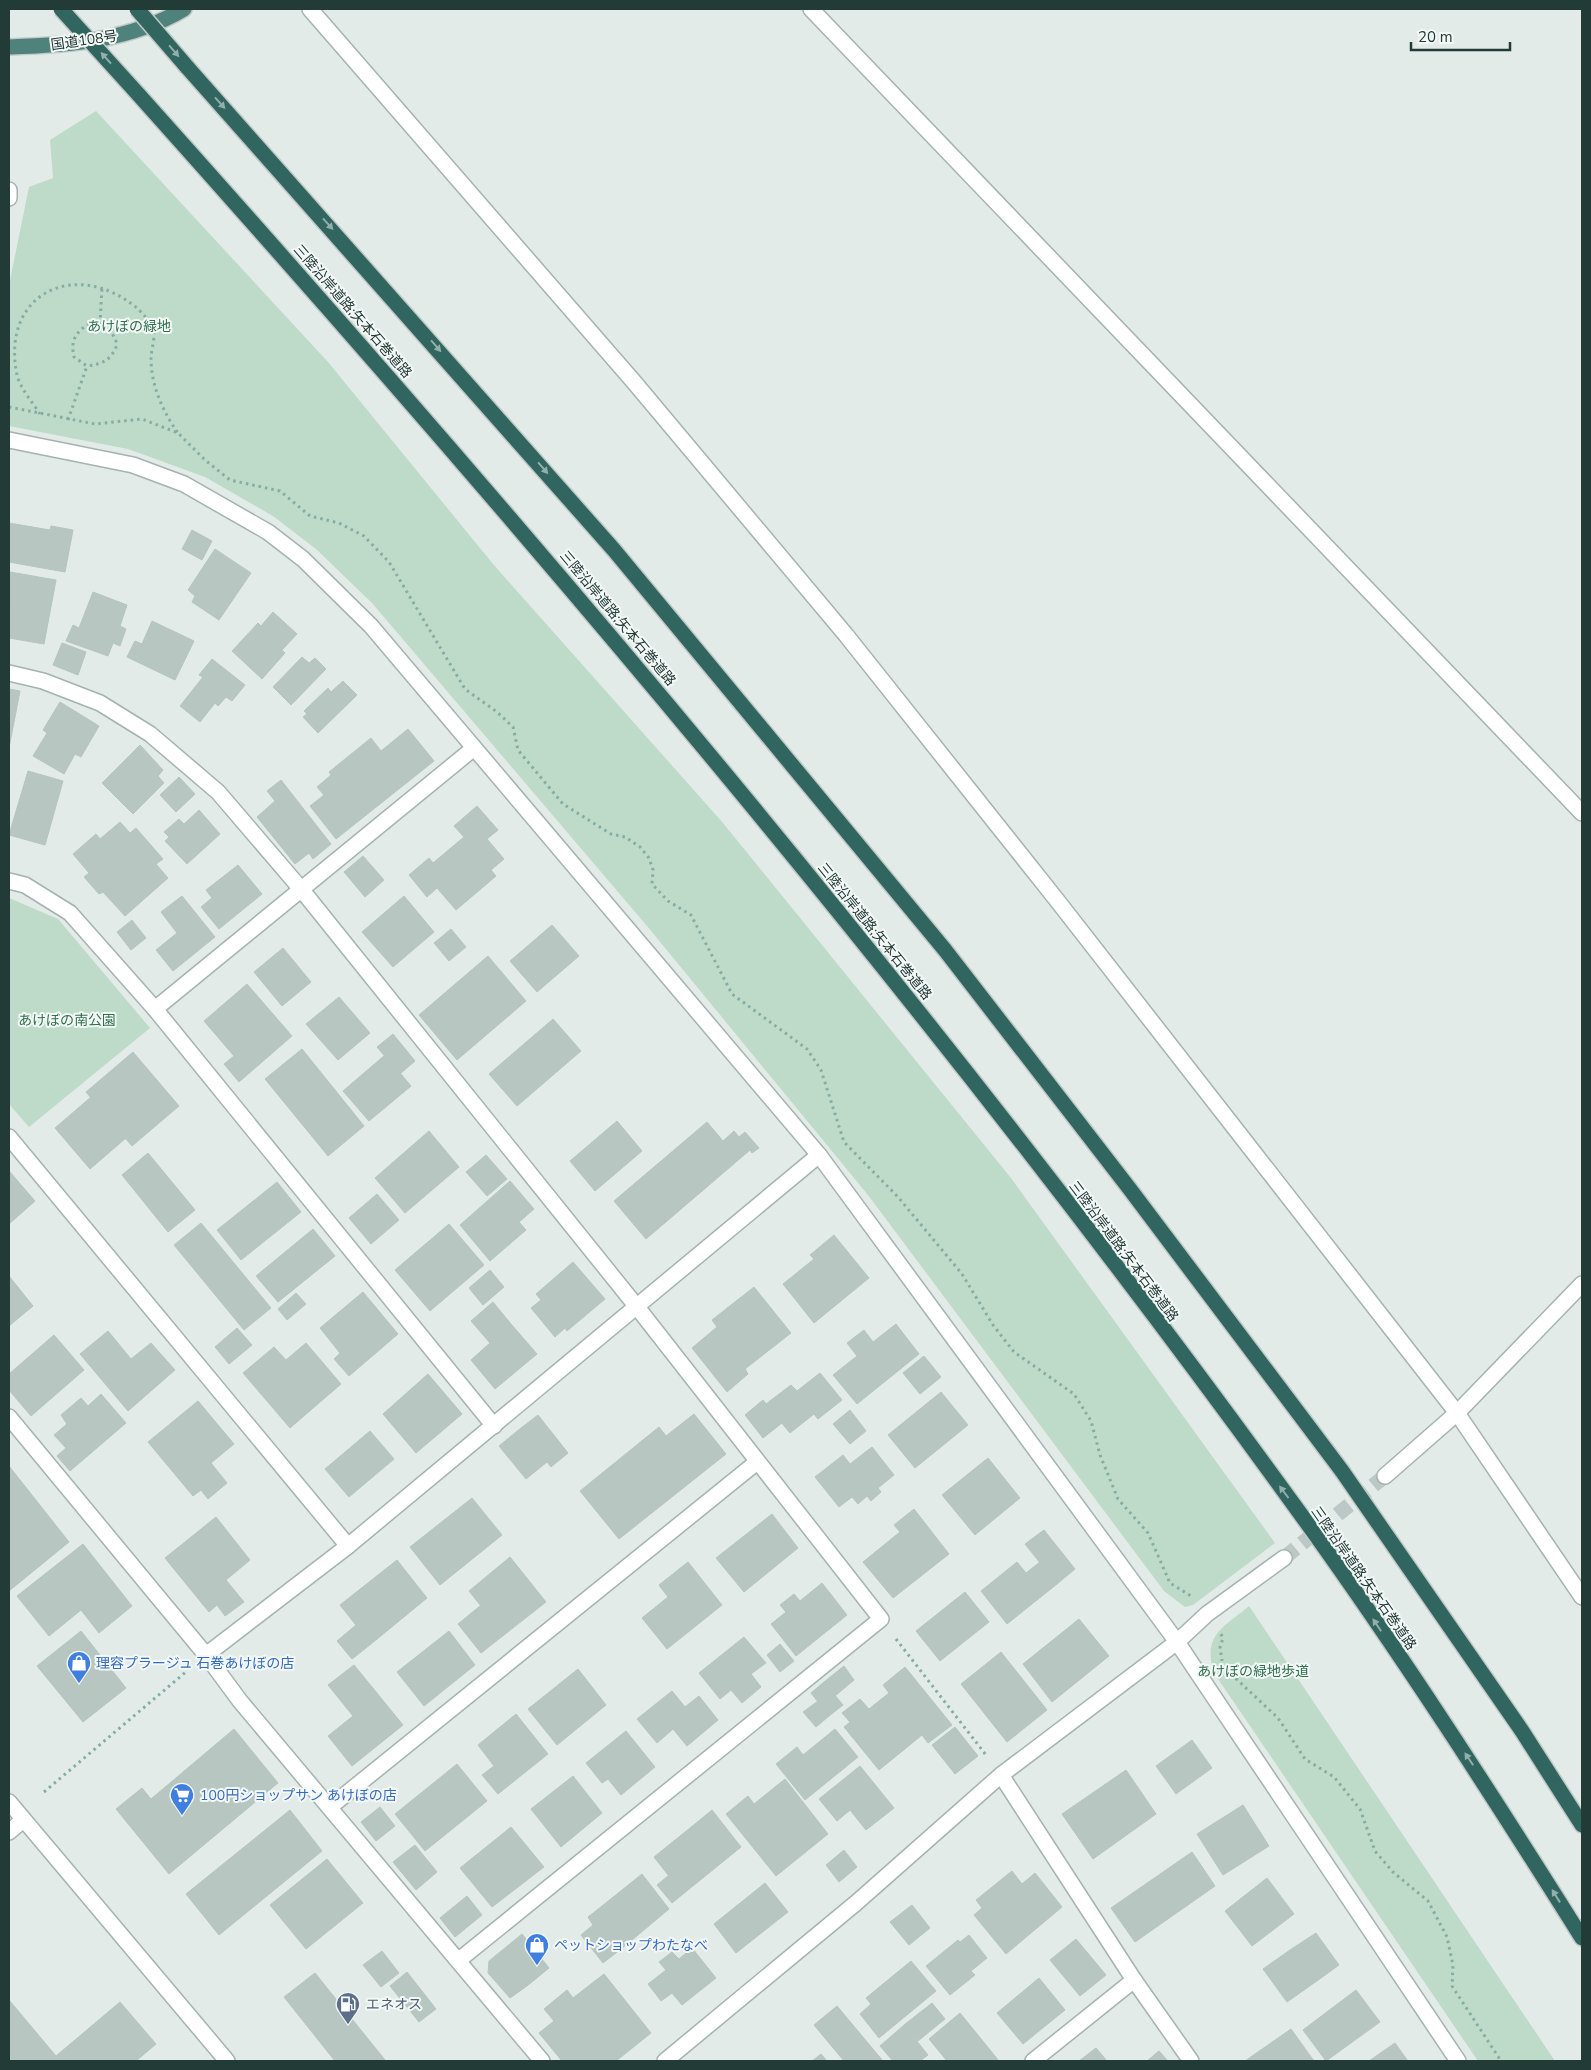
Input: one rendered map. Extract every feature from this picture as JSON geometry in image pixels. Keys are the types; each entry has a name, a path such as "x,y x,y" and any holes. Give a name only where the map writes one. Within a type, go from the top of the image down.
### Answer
{"highway":[{"name":"三陸沿岸道路;矢本石巻道路","path":"61,9 309,285 571,587 722,768 913,1004 1084,1224 1303,1518 1472,1764 1582,1938"},
{"path":"137,9 614,550 945,950 1129,1188 1342,1471 1522,1731 1582,1825"},
{"name":"国道108号","path":"9,47 104,40 140,30 184,9"}],"street":[{"path":"310,9 634,382 846,634 1457,1412 1582,1597"},
{"path":"811,9 1582,813"},
{"path":"9,190 9,198"},
{"path":"9,440 133,465 184,484 268,532 303,559 371,626 819,1155 1177,1642 1458,2061"},
{"path":"9,673 43,681 100,703 150,734 218,792 301,889 637,1307 880,1619 459,1960"},
{"path":"155,1008 474,748"},
{"path":"9,882 25,886 70,912 155,1008 494,1426"},
{"path":"9,1137 348,1546"},
{"path":"206,1655 348,1546 819,1155"},
{"path":"1385,1476 1457,1412 1582,1284"},
{"path":"9,1417 206,1655 240,1701 542,2061"},
{"path":"330,1807 757,1462"},
{"path":"665,2061 856,1902 1001,1775 1177,1642 1207,1614 1284,1558"},
{"path":"1001,1775 1134,1980 1191,2061"},
{"path":"9,1802 228,2061"},
{"path":"9,1832 23,1820"},
{"path":"1033,2061 1134,1980"}],"path":[{"path":"41,415 17,378 15,335 22,317 33,304 53,287 79,283 102,287 116,293 137,309 152,326 154,339 151,360 158,396 168,420 178,433"},
{"path":"100,324 102,287"},
{"path":"90,324 100,324 111,331 117,345 112,356 106,361 87,366 74,357 72,346 79,330 90,324"},
{"path":"68,420 87,366"},
{"path":"880,1619 1001,1775"},
{"path":"44,1792 206,1655"}],"green space":[{"name":"あけぼの緑地","path":"96,111 328,362 493,564 723,823 1011,1178 1275,1543 1193,1605 1185,1607 1164,1591 868,1195 647,926 372,603 316,549 273,516 205,477 128,449 9,426 9,285 29,187 53,178 50,140"},
{"name":"あけぼの南公園","path":"9,898 58,919 150,1028 29,1127 9,1104"},
{"name":"あけぼの緑地歩道","path":"1249,1606 1555,2061 1478,2061 1214,1673 1211,1660 1213,1641 1223,1627"}],"building":[{"path":"9,523 50,530 51,526 73,530 65,572 9,562"},
{"path":"192,530 212,541 202,560 182,549"},
{"path":"215,549 251,573 219,620 192,602 195,596 188,590"},
{"path":"10,572 56,580 44,644 9,638"},
{"path":"93,592 127,605 120,626 126,629 120,646 113,643 108,656 66,641 73,625 79,628"},
{"path":"273,612 297,634 282,650 285,653 262,679 232,651 258,623 261,626"},
{"path":"152,621 194,641 175,680 127,657 135,641 142,644"},
{"path":"62,643 86,652 78,675 53,665"},
{"path":"302,657 309,663 315,658 326,669 291,705 273,687"},
{"path":"212,659 245,685 232,701 226,697 218,706 215,703 200,722 180,706 203,677 199,675"},
{"path":"343,681 357,695 318,733 303,717 307,714 304,711 328,688 331,692"},
{"path":"9,689 20,691 9,748"},
{"path":"60,702 99,726 81,757 75,754 64,774 33,756 47,733 43,730"},
{"path":"408,729 434,761 336,839 310,806 324,795 317,787 331,775 329,772 371,738 381,751"},
{"path":"140,745 163,770 158,776 164,783 133,814 102,783"},
{"path":"28,771 63,781 45,845 9,835"},
{"path":"179,777 195,794 176,812 160,795"},
{"path":"281,780 331,844 313,859 309,853 295,864 257,817 275,801 267,791"},
{"path":"477,806 498,830 487,839 504,859 491,870 496,876 456,910 437,888 427,897 409,875 429,858 433,863 464,837 454,826"},
{"path":"199,810 220,834 187,864 165,841 169,837 164,832 179,819 184,824"},
{"path":"120,822 130,833 136,828 163,859 156,864 168,878 125,916 103,892 99,894 84,877 89,873 73,854 96,834 100,839"},
{"path":"363,856 384,880 365,897 344,872"},
{"path":"238,865 262,894 219,929 201,907 212,898 206,890"},
{"path":"182,896 215,937 173,971 156,950 177,933 161,912"},
{"path":"404,896 434,932 393,967 362,932"},
{"path":"132,920 146,938 131,950 117,932"},
{"path":"552,925 579,956 537,992 510,961"},
{"path":"451,929 466,947 449,961 434,943"},
{"path":"283,948 311,982 282,1006 254,972"},
{"path":"488,956 526,1001 457,1060 419,1015"},
{"path":"247,984 292,1036 239,1082 224,1064 234,1056 204,1021"},
{"path":"339,997 370,1033 338,1060 306,1024"},
{"path":"553,1019 581,1051 517,1106 489,1074"},
{"path":"393,1034 415,1061 400,1074 377,1047"},
{"path":"302,1049 364,1126 328,1156 265,1079"},
{"path":"133,1052 179,1106 132,1146 86,1092"},
{"path":"385,1055 411,1086 369,1121 343,1091"},
{"path":"91,1097 126,1138 90,1169 55,1128"},
{"path":"617,1121 642,1151 595,1191 570,1161"},
{"path":"707,1122 723,1141 734,1131 739,1137 745,1132 759,1148 752,1153 750,1150 646,1239 614,1201"},
{"path":"429,1131 459,1167 405,1213 375,1178"},
{"path":"148,1153 195,1210 168,1232 122,1175"},
{"path":"486,1155 507,1179 487,1196 466,1172"},
{"path":"9,1171 35,1201 9,1224"},
{"path":"510,1181 534,1209 519,1222 526,1230 490,1261 460,1225"},
{"path":"277,1182 301,1212 241,1260 217,1230"},
{"path":"377,1194 399,1220 371,1244 349,1218"},
{"path":"201,1223 271,1308 244,1330 174,1245"},
{"path":"449,1224 484,1265 430,1311 395,1270"},
{"path":"313,1229 335,1256 278,1302 256,1276"},
{"path":"834,1235 869,1278 814,1323 783,1284 814,1259 810,1255"},
{"path":"573,1262 605,1299 567,1331 565,1328 555,1337 531,1308 541,1300 536,1294"},
{"path":"490,1270 504,1287 483,1305 469,1288"},
{"path":"9,1276 33,1306 9,1326"},
{"path":"754,1287 791,1333 745,1369 748,1374 727,1392 692,1348 717,1327 712,1320"},
{"path":"363,1292 398,1334 349,1376 334,1359 340,1353 320,1328"},
{"path":"296,1293 306,1304 287,1320 278,1309"},
{"path":"493,1302 511,1324 490,1343 471,1321"},
{"path":"511,1324 537,1354 495,1389 471,1360"},
{"path":"896,1324 919,1354 857,1404 833,1375 857,1356 847,1343 864,1330 873,1342"},
{"path":"237,1328 252,1345 229,1364 215,1347"},
{"path":"108,1331 131,1359 151,1343 175,1370 128,1411 80,1354"},
{"path":"54,1335 84,1370 31,1416 9,1390 9,1374"},
{"path":"306,1343 341,1384 290,1428 243,1373 274,1347 286,1360"},
{"path":"924,1356 941,1377 920,1394 903,1373"},
{"path":"820,1373 842,1400 818,1419 814,1414 790,1433 766,1404 791,1385 797,1391"},
{"path":"428,1374 462,1414 416,1453 383,1414"},
{"path":"941,1392 968,1425 915,1468 888,1435"},
{"path":"101,1394 126,1423 70,1471 57,1456 66,1448 54,1435 67,1424 61,1415 81,1398 88,1406"},
{"path":"763,1400 782,1423 763,1438 745,1415"},
{"path":"198,1401 234,1444 211,1463 227,1483 208,1499 201,1490 193,1496 148,1442"},
{"path":"850,1410 866,1431 850,1444 833,1424"},
{"path":"694,1414 726,1454 619,1539 580,1491 659,1427 666,1436"},
{"path":"538,1415 568,1453 551,1467 521,1428"},
{"path":"521,1428 547,1462 526,1479 499,1446"},
{"path":"370,1431 394,1459 349,1497 325,1469"},
{"path":"872,1447 894,1475 878,1488 881,1492 871,1501 867,1496 858,1504 852,1497 839,1507 815,1477 843,1455 850,1464"},
{"path":"988,1458 1020,1498 975,1535 942,1495"},
{"path":"9,1466 69,1542 9,1591"},
{"path":"472,1498 502,1535 440,1585 410,1547"},
{"path":"914,1509 949,1554 893,1598 863,1562 900,1532 894,1525"},
{"path":"772,1514 798,1548 744,1592 716,1558"},
{"path":"216,1517 250,1560 226,1580 244,1602 225,1616 217,1605 209,1612 165,1558"},
{"path":"1044,1530 1075,1569 1057,1584 1025,1544"},
{"path":"83,1544 132,1606 99,1633 81,1610 49,1636 17,1596"},
{"path":"510,1557 546,1602 504,1635 469,1591"},
{"path":"397,1560 427,1598 371,1644 340,1605"},
{"path":"688,1562 722,1605 667,1649 642,1618 668,1597 659,1585"},
{"path":"1017,1562 1026,1573 1040,1562 1057,1584 1007,1624 981,1591"},
{"path":"822,1583 847,1615 796,1656 771,1624 786,1612 780,1605 794,1594 800,1601"},
{"path":"965,1592 989,1622 940,1661 916,1631"},
{"path":"480,1606 504,1635 481,1653 458,1624"},
{"path":"1079,1619 1109,1656 1052,1702 1023,1664"},
{"path":"356,1625 371,1644 352,1659 337,1641"},
{"path":"81,1631 126,1688 83,1722 37,1666"},
{"path":"449,1631 475,1665 424,1706 397,1672"},
{"path":"744,1637 766,1663 751,1674 761,1687 742,1703 731,1690 720,1699 699,1673"},
{"path":"780,1644 794,1661 780,1672 767,1655"},
{"path":"1001,1652 1047,1710 1007,1742 961,1684"},
{"path":"354,1665 403,1725 352,1766 328,1736 353,1716 328,1685"},
{"path":"844,1666 854,1680 835,1696 824,1682"},
{"path":"905,1667 952,1725 928,1743 922,1735 879,1770 844,1727 850,1722 842,1713 860,1699 869,1709 889,1693 883,1685"},
{"path":"578,1669 606,1705 557,1745 528,1709"},
{"path":"824,1682 843,1705 829,1716 811,1693"},
{"path":"672,1691 685,1707 699,1696 718,1720 687,1746 673,1729 657,1743 637,1719"},
{"path":"818,1701 829,1716 816,1727 803,1712"},
{"path":"516,1714 548,1754 498,1794 482,1775 494,1766 478,1745"},
{"path":"955,1727 978,1756 955,1774 932,1745"},
{"path":"234,1729 278,1783 169,1874 116,1809 142,1788 151,1799"},
{"path":"835,1729 858,1757 805,1800 776,1764 797,1747 803,1755"},
{"path":"626,1731 655,1767 621,1795 608,1779 602,1783 586,1763"},
{"path":"1192,1740 1212,1768 1176,1794 1156,1766"},
{"path":"457,1764 487,1801 425,1851 395,1814"},
{"path":"860,1766 894,1808 866,1830 850,1810 837,1821 819,1799"},
{"path":"1126,1770 1156,1814 1093,1859 1062,1814"},
{"path":"573,1776 602,1813 561,1847 531,1809"},
{"path":"785,1779 828,1834 776,1876 726,1814 748,1796 754,1804"},
{"path":"1243,1805 1269,1846 1223,1875 1197,1834"},
{"path":"380,1807 395,1826 376,1841 361,1822"},
{"path":"290,1810 322,1851 219,1935 186,1894"},
{"path":"712,1810 741,1847 725,1860 695,1824"},
{"path":"695,1824 725,1860 683,1894 654,1857"},
{"path":"511,1827 544,1867 492,1907 460,1868"},
{"path":"415,1845 437,1872 416,1890 393,1862"},
{"path":"844,1850 857,1867 839,1882 826,1865"},
{"path":"1192,1852 1215,1886 1135,1942 1111,1908"},
{"path":"327,1859 363,1903 306,1949 270,1905"},
{"path":"1012,1871 1022,1884 1035,1873 1062,1907 1006,1954 974,1915 982,1908 976,1900"},
{"path":"642,1874 669,1909 626,1945 597,1910"},
{"path":"668,1876 683,1894 672,1903 657,1885"},
{"path":"1267,1878 1294,1914 1252,1946 1225,1911"},
{"path":"765,1883 788,1912 736,1953 714,1924"},
{"path":"467,1896 482,1915 455,1937 440,1918"},
{"path":"912,1905 930,1928 909,1945 890,1922"},
{"path":"597,1910 626,1945 603,1963 581,1935 593,1925 588,1917"},
{"path":"1316,1933 1339,1965 1314,1983 1290,1950"},
{"path":"522,1934 549,1968 527,1986 500,1952"},
{"path":"969,1935 987,1958 971,1971 975,1975 950,1995 926,1966 958,1940 960,1942"},
{"path":"1076,1939 1106,1975 1080,1996 1050,1960"},
{"path":"692,1948 716,1978 682,2005 672,1993 661,2001 648,1984 666,1970 659,1962 672,1952 679,1959"},
{"path":"1290,1950 1314,1983 1287,2002 1263,1969"},
{"path":"382,1951 399,1973 381,1987 363,1965"},
{"path":"500,1952 527,1986 510,1998 488,1973 489,1961"},
{"path":"911,1961 936,1991 879,2038 860,2014 871,2004 866,1998"},
{"path":"407,1972 436,2009 419,2022 390,1986"},
{"path":"315,1973 385,2060 335,2061 284,1997"},
{"path":"604,1974 651,2033 616,2061 562,2061 539,2033 554,2021 544,2009 567,1990 573,1998"},
{"path":"1039,1978 1065,2010 1023,2044 997,2013"},
{"path":"1356,1990 1380,2022 1326,2061 1303,2030"},
{"path":"9,2000 56,2056 120,2002 156,2044 136,2061 9,2061"},
{"path":"932,2003 945,2019 918,2041 904,2025"},
{"path":"837,2006 883,2061 844,2061 814,2025"},
{"path":"960,2013 999,2061 947,2061 929,2039"},
{"path":"904,2025 928,2055 920,2061 893,2061 880,2046"},
{"path":"1291,2029 1314,2061 1245,2061"},
{"path":"1395,2043 1408,2061 1369,2061"},
{"path":"1096,2048 1107,2061 1079,2061"},
{"path":"1159,2051 1168,2061 1147,2061"},
{"path":"821,2054 827,2061 812,2061"}],"tunnel":[{"path":"1284,1558 1385,1476"}],"place":[{"name":"理容プラージュ 石巻あけぼの店","path":"79,1684"},
{"name":"100円ショップサン あけぼの店","path":"182,1816"},
{"name":"ペットショップわたなべ","path":"537,1966"},
{"name":"エネオス","path":"348,2025"}]}
